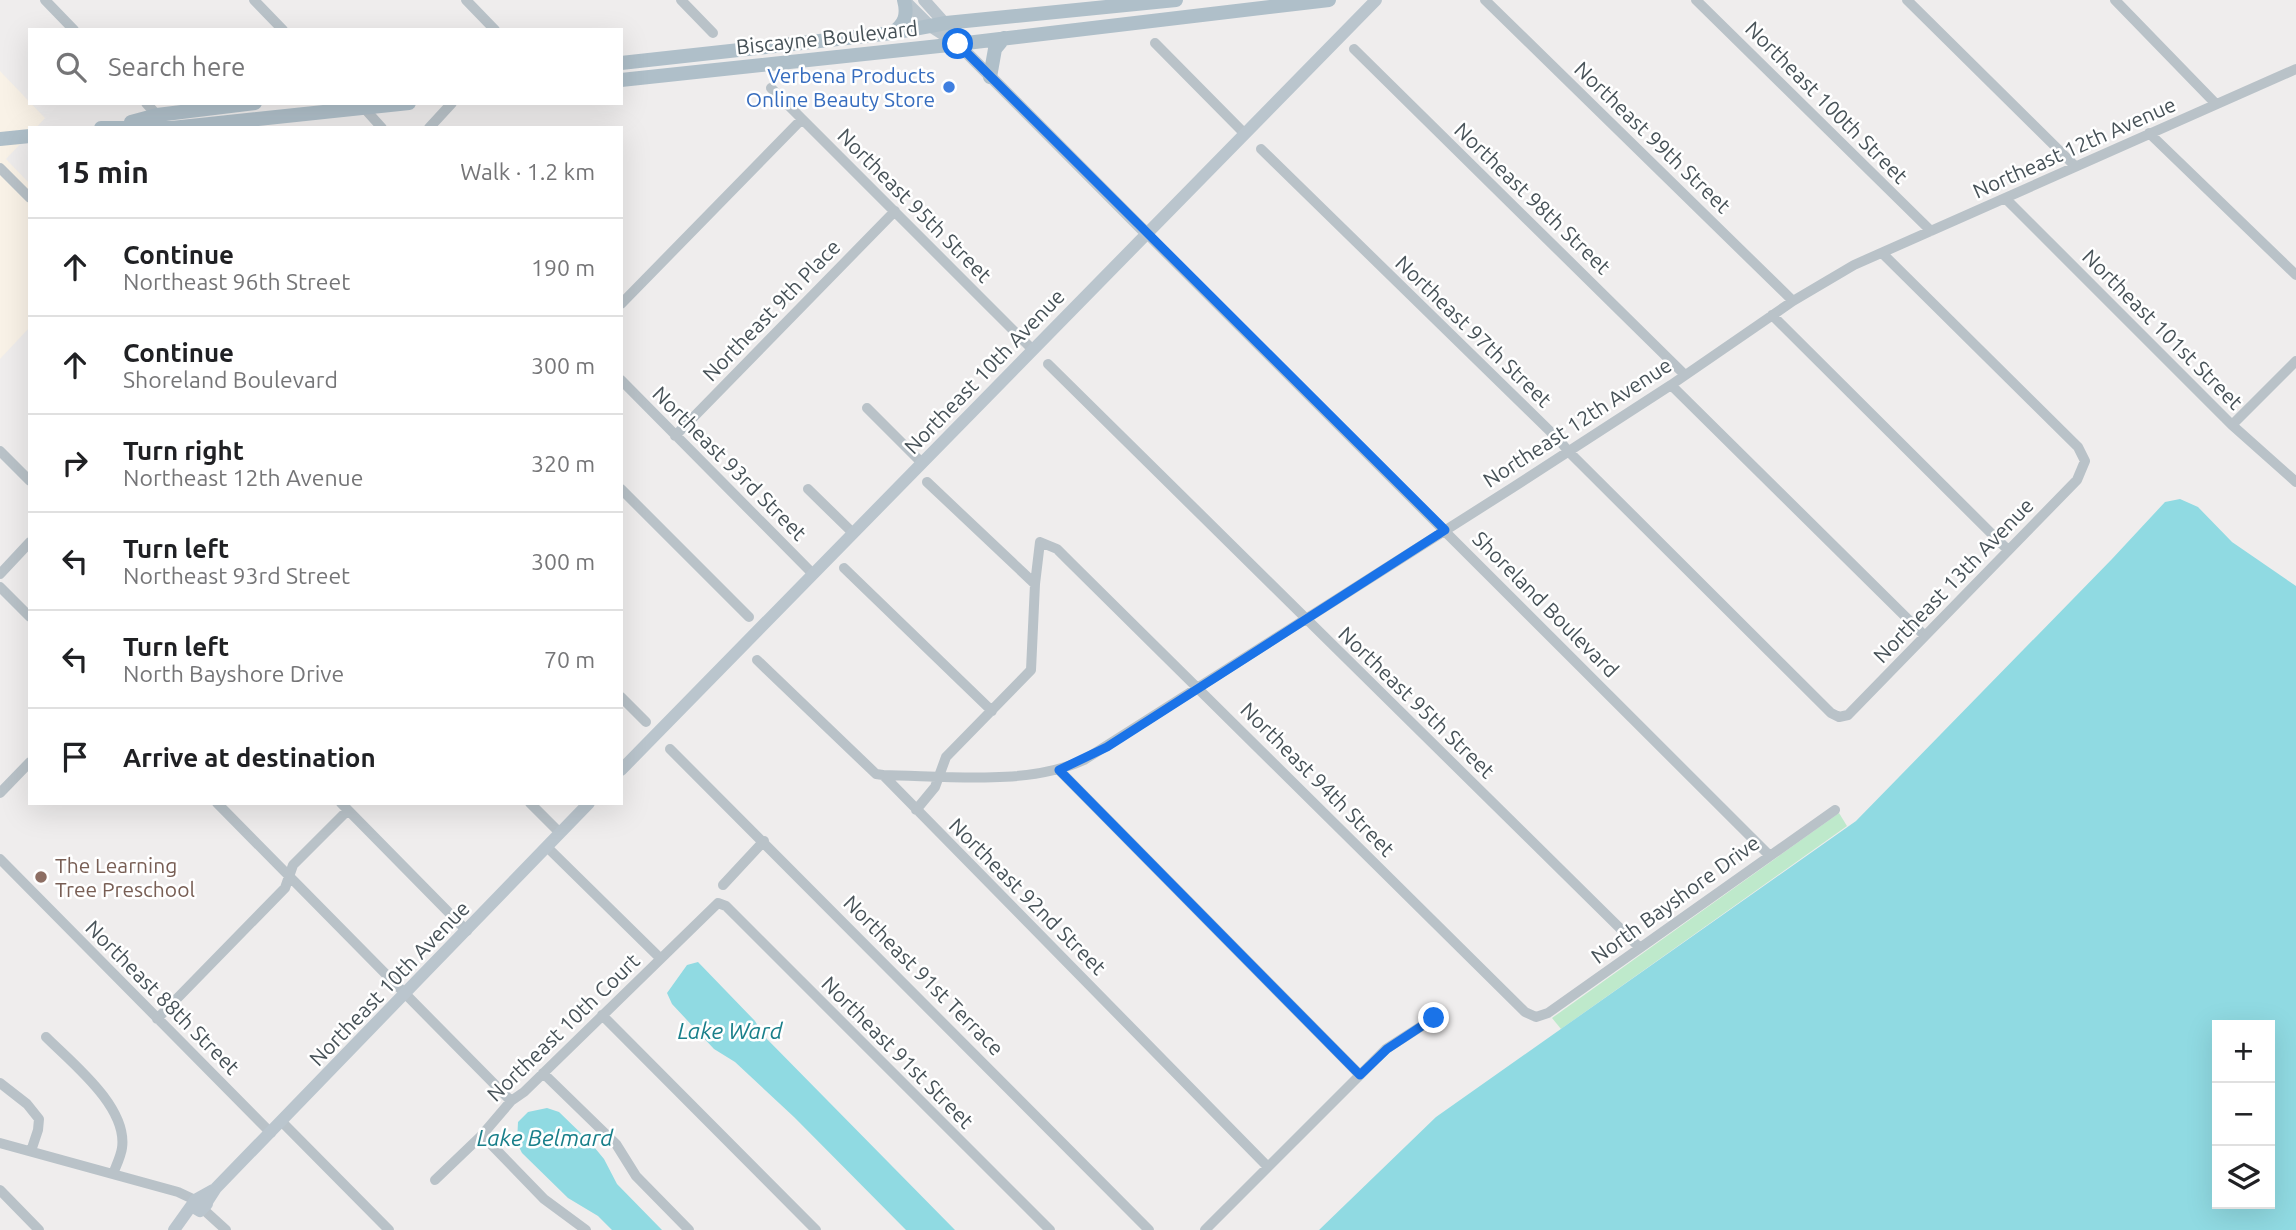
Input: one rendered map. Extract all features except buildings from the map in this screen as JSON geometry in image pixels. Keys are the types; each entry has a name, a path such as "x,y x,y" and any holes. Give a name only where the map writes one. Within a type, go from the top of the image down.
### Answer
{"main road":[{"path":"892,33 904,22 907,12 904,0"},
{"name":"Biscayne Boulevard","path":"623,63 892,33 946,23 1176,0"},
{"name":"Biscayne Boulevard","path":"623,78 958,44 1329,0"},
{"path":"990,77 995,51 1004,38"},
{"path":"623,76 629,69 648,61"},
{"path":"111,126 157,115 239,105"},
{"path":"191,126 391,105"},
{"path":"0,139 28,136"}],"street":[{"path":"44,0 72,28"},
{"path":"254,0 281,28"},
{"path":"466,0 493,28"},
{"path":"681,0 713,33"},
{"path":"904,0 930,26 958,44 1146,233"},
{"path":"924,0 946,23 958,44"},
{"name":"Northeast 10th Avenue","path":"623,768 1199,178 1377,0"},
{"name":"Northeast 99th Street","path":"1485,0 1793,301"},
{"name":"Northeast 100th Street","path":"1696,0 1931,231"},
{"path":"1907,0 2075,166"},
{"path":"2115,0 2216,104"},
{"path":"1155,43 1244,134"},
{"name":"Northeast 98th Street","path":"1354,49 1685,375"},
{"name":"Northeast 12th Avenue","path":"883,775 1023,777 1059,770 1107,747 1671,385 1793,301 1854,265 2295,70"},
{"name":"Northeast 95th Street","path":"771,88 1032,349"},
{"path":"148,105 157,115"},
{"path":"431,126 450,105"},
{"path":"365,108 380,126"},
{"path":"623,302 802,119"},
{"path":"2149,133 2296,275"},
{"name":"Northeast 97th Street","path":"1261,149 1560,441 1830,713 1839,717"},
{"path":"0,168 28,196"},
{"name":"Northeast 101st Street","path":"2006,199 2232,425 2296,482"},
{"name":"Northeast 9th Place","path":"674,436 895,211"},
{"name":"Shoreland Boulevard","path":"1146,233 1769,855"},
{"name":"Northeast 13th Avenue","path":"1839,717 1849,715 2077,480 2085,461 2078,447 1882,253"},
{"path":"1772,315 2008,550"},
{"path":"2232,425 2296,360"},
{"name":"Northeast 95th Street","path":"1048,364 1640,948"},
{"name":"Northeast 93rd Street","path":"623,382 812,573"},
{"path":"1671,385 1925,636"},
{"path":"867,408 922,463"},
{"path":"0,451 28,479"},
{"path":"916,810 935,786 946,757 1031,670 1035,584 927,482"},
{"name":"Northeast 93rd Street","path":"808,489 853,533"},
{"path":"623,491 749,617"},
{"name":"Northeast 94th Street","path":"1035,584 1040,541 1057,550 1525,1012 1536,1017"},
{"path":"0,574 28,544"},
{"path":"844,568 992,711"},
{"path":"0,587 28,615"},
{"name":"Northeast 92nd Street","path":"757,660 876,774 883,775 1268,1167"},
{"path":"623,699 646,722"},
{"name":"Northeast 91st Terrace","path":"670,749 1149,1230"},
{"path":"0,793 28,764"},
{"path":"1059,770 1360,1075"},
{"path":"218,805 511,1101"},
{"path":"532,805 560,833"},
{"name":"Northeast 10th Avenue","path":"174,1230 282,1122 587,805"},
{"path":"158,1019 285,888 293,865 344,807 467,931"},
{"name":"North Bayshore Drive","path":"1536,1017 1548,1013 1835,810"},
{"path":"723,885 764,841"},
{"path":"547,847 660,958"},
{"name":"Northeast 88th Street","path":"0,859 271,1133"},
{"name":"Northeast 10th Court","path":"435,1180 482,1135 511,1101 718,903"},
{"name":"Northeast 91st Street","path":"718,903 726,906 1050,1230"},
{"path":"602,1015 816,1230"},
{"path":"1205,1230 1387,1049 1434,1018"},
{"path":"46,1037 105,1097 116,1116 121,1129 122,1147 113,1174"},
{"path":"543,1073 616,1144 636,1176 689,1230"},
{"path":"0,1083 27,1104 39,1119 31,1151"},
{"path":"282,1122 389,1230"},
{"path":"482,1135 544,1199 586,1230"},
{"path":"0,1143 178,1192 200,1204 226,1230"},
{"path":"0,1190 39,1230"}],"shaded area":[{"path":"0,71 28,100 28,105 33,105 45,118 38,126 28,126 28,136 6,159 28,182 28,329 0,359"}],"green space":[{"path":"1839,813 1847,826 1561,1029 1552,1018"}],"water":[{"path":"2180,499 2198,507 2232,542 2296,586 2296,1230 1319,1230 1436,1117 1856,821 2165,502"},
{"name":"Lake Ward","path":"698,962 755,1021 763,1035 955,1230 906,1230 794,1117 735,1062 714,1049 672,1004 667,993 687,965"},
{"name":"Lake Belmard","path":"547,1108 559,1112 590,1142 604,1159 617,1184 662,1230 612,1230 598,1216 568,1198 522,1153 517,1143 518,1122 528,1112"}],"place":[{"name":"Verbena Products Online Beauty Store","path":"949,87"},
{"name":"The Learning Tree Preschool","path":"41,877"}],"route":[{"path":"958,44 1445,530 1107,747 1059,770 1360,1075 1387,1049 1434,1018"}]}
